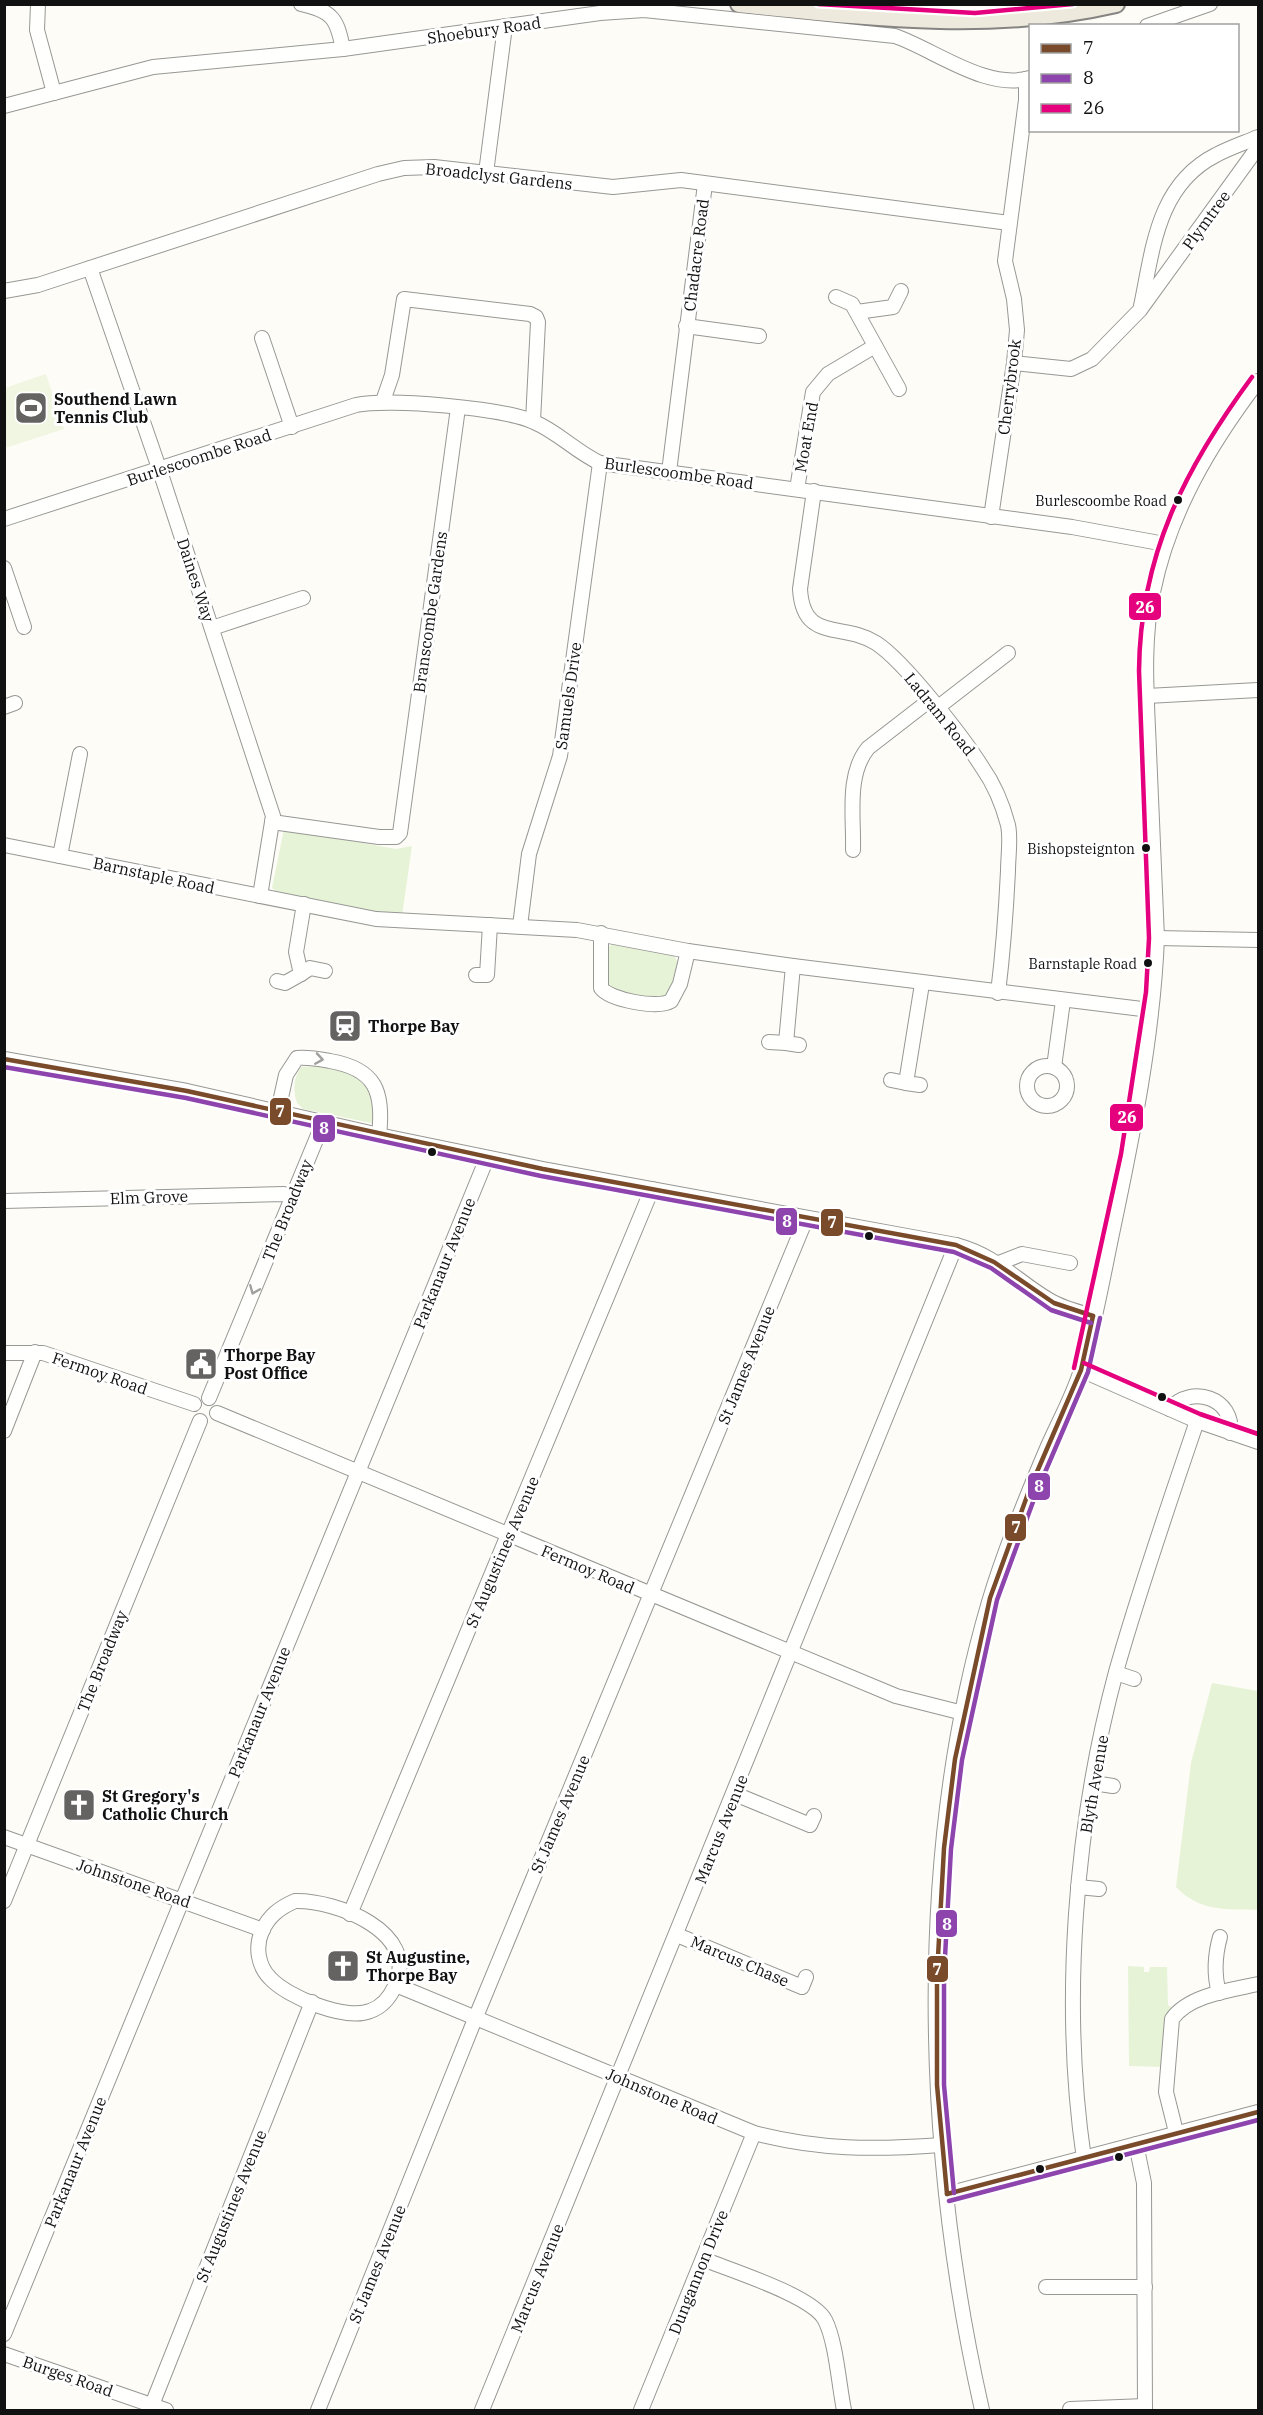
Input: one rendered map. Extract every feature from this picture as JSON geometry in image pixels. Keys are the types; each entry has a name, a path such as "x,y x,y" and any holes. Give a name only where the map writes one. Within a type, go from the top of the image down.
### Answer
{"main road":[{"path":"739,4 879,18 990,22 1069,14 1116,4"}],"street":[{"path":"38,4 37,30 54,93"},
{"path":"301,4 315,7 338,23 343,49"},
{"path":"1153,24 1210,4"},
{"name":"Shoebury Road","path":"4,106 163,65 343,49 622,12 679,12 895,36 983,76 997,80 1028,79"},
{"path":"486,173 505,26"},
{"name":"Cherrybrook","path":"991,517 1017,330 1014,299 1005,261 1028,79"},
{"path":"1140,310 1155,231 1173,193 1190,172 1202,163 1258,137"},
{"path":"1239,145 1249,159"},
{"name":"Plymtree","path":"1014,363 1059,369 1080,366 1105,347 1140,310 1163,280 1258,147"},
{"name":"Broadclyst Gardens","path":"4,291 38,285 378,174 420,167 593,186 613,187 665,180 1009,223"},
{"name":"Chadacre Road","path":"669,472 705,184"},
{"name":"Daines Way","path":"90,268 160,471 271,811 272,822 260,896"},
{"path":"1148,274 1163,280"},
{"path":"857,312 893,307 901,291"},
{"path":"836,297 846,300 857,312 899,388"},
{"path":"382,401 390,386 404,299 530,314 536,316 538,322 533,421"},
{"name":"Chadacre Road","path":"686,326 759,336"},
{"path":"262,338 292,427"},
{"name":"Moat End","path":"797,489 817,386 828,374 875,346"},
{"path":"982,2410 958,2290 941,2145 936,2033 939,1918 948,1814 963,1713 990,1598 1030,1488 1081,1370 1126,1162 1150,1010 1157,938 1147,696 1149,615 1166,544 1195,476 1227,424 1258,381"},
{"name":"Burlescoombe Road","path":"4,519 160,471 356,405 382,401 519,416 533,421 600,463 1072,527 1166,544"},
{"name":"Branscombe Gardens","path":"272,822 389,838 400,833 458,408"},
{"name":"Samuels Drive","path":"520,926 531,845 560,756 600,463"},
{"name":"Ladram Road","path":"814,491 800,589 801,605 807,616 825,629 861,635 887,651 982,766 994,789 1008,827 1007,913 998,993"},
{"path":"4,568 24,627"},
{"path":"212,628 303,598"},
{"path":"853,850 854,779 861,757 1008,653"},
{"path":"1147,696 1258,690"},
{"path":"60,856 80,754"},
{"name":"Barnstaple Road","path":"4,845 386,920 520,926 602,933 688,951 793,966 922,984 1150,1010"},
{"path":"301,974 296,952 304,904"},
{"path":"487,975 489,925"},
{"path":"602,933 601,988 607,994 624,999 659,1006 671,1001 680,984 688,951"},
{"path":"1157,938 1258,940"},
{"path":"769,1042 792,1044 793,966"},
{"path":"277,981 285,983 310,968 325,971"},
{"path":"891,1080 913,1084 922,984"},
{"path":"1054,1067 1063,1001"},
{"path":"278,1111 286,1075 297,1058 307,1057 342,1063 355,1067 374,1083 382,1110 379,1134"},
{"path":"4,1059 187,1091 323,1123 543,1169 956,1245 972,1249 999,1263 1051,1302 1093,1316"},
{"name":"The Broadway","path":"209,1398 323,1123"},
{"name":"Parkanaur Avenue","path":"4,2334 487,1158"},
{"name":"St Augustines Avenue","path":"350,1914 652,1189"},
{"name":"Elm Grove","path":"4,1201 284,1194 292,1197"},
{"name":"St James Avenue","path":"318,2410 475,2019 806,1219"},
{"name":"Marcus Avenue","path":"482,2410 735,1794 956,1245"},
{"path":"999,1263 1022,1254 1070,1263"},
{"path":"4,1431 35,1352"},
{"name":"Fermoy Road","path":"4,1353 35,1352 194,1404"},
{"path":"1081,1370 1197,1421 1258,1442"},
{"path":"1170,1409 1182,1398 1199,1396 1220,1404 1226,1410 1232,1424 1230,1433"},
{"path":"200,1398 209,1398 217,1406 217,1413 208,1422 200,1421 194,1416 194,1404 200,1398"},
{"name":"Fermoy Road","path":"217,1413 896,1696 963,1713"},
{"name":"The Broadway","path":"4,1901 200,1421"},
{"name":"Blyth Avenue","path":"1084,2159 1078,2116 1074,2021 1078,1887 1093,1783 1116,1672 1197,1421"},
{"path":"1116,1672 1134,1679"},
{"path":"1093,1783 1113,1786"},
{"path":"735,1794 810,1826"},
{"name":"Johnstone Road","path":"4,1837 182,1899 263,1930"},
{"path":"1078,1887 1099,1889"},
{"path":"295,1901 313,1902 350,1914 377,1928 392,1940 400,1966 396,1985 385,2001 368,2013 351,2014 312,2002 275,1983 263,1969 259,1949 263,1930 274,1913 295,1901"},
{"name":"Marcus Chase","path":"677,1935 802,1987"},
{"path":"1219,1993 1213,1950 1220,1936"},
{"path":"1176,2133 1166,2092 1172,2019 1185,2007 1219,1993 1258,1984"},
{"name":"Johnstone Road","path":"396,1985 754,2133 811,2146 843,2149 941,2145"},
{"name":"St Augustines Avenue","path":"151,2408 312,2002"},
{"path":"947,2194 1258,2112"},
{"name":"Dungannon Drive","path":"641,2410 754,2133"},
{"path":"1070,2409 1145,2408 1144,2183 1136,2144"},
{"path":"703,2259 805,2301 824,2317 830,2333 844,2410"},
{"path":"1046,2286 1145,2287"},
{"name":"Burges Road","path":"4,2354 151,2408 166,2410"}],"green space":[{"name":"Southend Lawn Tennis Club","path":"46,374 64,429 5,448 5,388"},
{"path":"284,829 396,849 412,846 402,916 391,917 278,893 272,888"},
{"path":"615,942 674,956 678,973 664,1000 611,992 603,979 606,949"},
{"path":"301,1067 349,1069 369,1080 376,1124 303,1109 297,1103 294,1085 298,1071"},
{"path":"1212,1683 1258,1691 1258,1910 1224,1909 1204,1905 1194,1901 1176,1887 1191,1763"},
{"path":"1128,1966 1144,1967 1144,1972 1149,1972 1150,1967 1167,1967 1168,2005 1173,2009 1162,2067 1129,2066"}],"transit line":[{"name":"26","path":"818,4 975,13 1073,4"},
{"name":"26","path":"1074,1368 1121,1154 1146,992 1149,938 1139,671 1141,629 1148,589 1158,551 1187,479 1206,445 1252,377"},
{"name":"7","path":"4,1059 187,1091 543,1169 956,1245 994,1262 1054,1303 1093,1316"},
{"name":"8","path":"4,1067 186,1098 541,1176 954,1252 991,1268 1051,1310 1091,1323"},
{"name":"7","path":"947,2194 937,2085 937,1975 944,1848 955,1759 990,1598 1030,1488 1081,1370 1093,1316"},
{"name":"8","path":"954,2193 944,2085 944,1975 951,1849 962,1760 997,1600 1037,1491 1088,1372 1100,1318"},
{"name":"26","path":"1084,1363 1200,1414 1258,1434"},
{"name":"7","path":"947,2194 1258,2112"},
{"name":"8","path":"949,2201 1258,2120"}],"place":[{"name":"Southend Lawn Tennis Club","path":"31,408"},
{"name":"Burlescoombe Road","path":"1178,500"},
{"name":"Bishopsteignton","path":"1146,848"},
{"name":"Barnstaple Road","path":"1148,963"},
{"name":"Thorpe Bay","path":"345,1026"},
{"name":"Thorpe Bay Post Office","path":"201,1364"},
{"name":"St Gregory's Catholic Church","path":"79,1805"},
{"name":"St Augustine, Thorpe Bay","path":"343,1966"}]}
